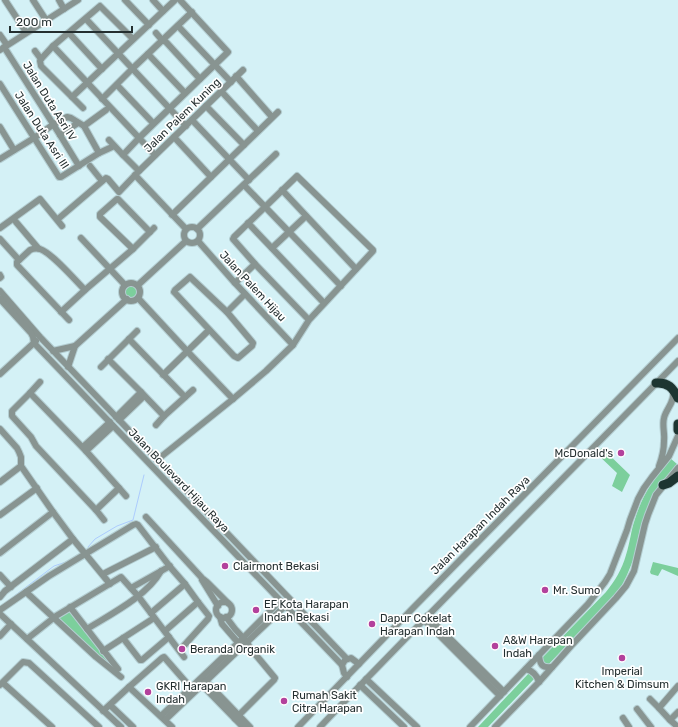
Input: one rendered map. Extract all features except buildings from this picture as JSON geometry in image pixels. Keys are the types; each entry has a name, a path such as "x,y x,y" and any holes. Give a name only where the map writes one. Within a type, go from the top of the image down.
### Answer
{"highway":[{"path":"656,383 666,384 671,387 678,398"},
{"path":"678,424 678,430"},
{"path":"663,485 669,483 678,476"}],"street":[{"path":"6,0 26,32"},
{"path":"33,0 46,20"},
{"path":"59,0 64,9"},
{"path":"4,47 78,0"},
{"path":"125,0 149,25"},
{"path":"154,0 163,11"},
{"path":"72,97 175,0"},
{"path":"123,155 228,51 180,0"},
{"path":"41,59 100,6 133,39"},
{"path":"102,99 192,12"},
{"path":"86,19 186,126"},
{"path":"178,26 231,82"},
{"path":"69,33 102,68"},
{"path":"156,34 166,42 200,79"},
{"name":"Jalan Duta Asri IV","path":"0,35 4,47 54,124 79,166"},
{"path":"54,46 155,155"},
{"path":"35,52 41,59 40,62 42,66 83,108"},
{"path":"148,54 185,93"},
{"name":"Jalan Palem Kuning","path":"102,181 107,178 118,192 243,70"},
{"path":"236,76 272,118"},
{"name":"Jalan Duta Asri III","path":"0,84 58,177 61,177 112,147"},
{"path":"117,85 153,124"},
{"path":"221,91 258,131"},
{"path":"206,106 244,145"},
{"path":"60,135 106,110"},
{"path":"172,215 278,112"},
{"path":"0,159 67,117 81,124 99,154"},
{"path":"192,120 249,180"},
{"path":"0,127 14,150"},
{"path":"174,137 211,177"},
{"path":"109,140 172,215 186,229"},
{"path":"198,229 276,154"},
{"path":"58,219 102,181 90,166"},
{"path":"157,460 233,399 266,371 293,345 309,320 373,250 297,176 233,239 309,320"},
{"path":"244,185 341,286"},
{"path":"282,190 356,269"},
{"path":"61,312 111,269 133,249 152,230 117,198 100,214 100,217 133,249"},
{"path":"0,228 39,199 58,219 62,226"},
{"path":"272,248 306,216"},
{"path":"16,222 38,248 54,259 85,290"},
{"path":"248,223 324,303"},
{"path":"190,227 198,229 200,235 198,241 192,244 186,242 183,237 184,231 190,227"},
{"path":"82,238 125,285"},
{"path":"0,239 19,260"},
{"name":"Jalan Palem Hijau","path":"198,241 293,345"},
{"path":"138,285 186,242"},
{"path":"38,248 33,248 30,250 16,263 69,320"},
{"path":"235,283 255,264"},
{"path":"191,277 227,312 253,343 252,346 238,358 234,356 174,292 188,278 191,277"},
{"path":"132,282 138,285 140,292 138,298 132,300 127,299 123,294 125,285 132,282"},
{"name":"Jalan Boulevard Hijau Raya","path":"0,291 40,337 117,419 347,659"},
{"path":"227,312 245,294"},
{"path":"138,298 233,399"},
{"name":"Jalan Boulevard Hijau Raya","path":"0,299 31,333 34,343 342,665"},
{"path":"53,351 75,346 127,299"},
{"path":"163,374 209,330"},
{"path":"101,367 137,331"},
{"path":"0,374 40,337"},
{"name":"Jalan Harapan Indah Raya","path":"298,727 678,338"},
{"path":"129,339 185,398"},
{"path":"68,367 75,346"},
{"path":"108,360 164,416"},
{"path":"320,727 678,361"},
{"path":"40,382 12,411 12,416 31,437 36,446 104,520"},
{"path":"79,391 85,385"},
{"path":"658,469 663,451 664,419 674,396 671,387"},
{"path":"156,425 193,390"},
{"path":"30,393 84,449 126,496"},
{"path":"117,419 143,394"},
{"path":"84,449 111,424"},
{"path":"0,429 19,452 21,457 21,466 53,512 110,584"},
{"path":"470,727 588,604 605,582 614,565 638,499 644,488 669,456 678,436"},
{"path":"0,482 21,466"},
{"path":"495,727 539,682 626,586 634,571 641,537 656,495 678,468"},
{"path":"0,515 37,488"},
{"path":"96,510 119,488"},
{"path":"187,503 192,497"},
{"path":"0,553 53,512"},
{"path":"146,517 202,578 228,603 232,610 231,613 223,617"},
{"path":"0,610 85,552 136,524 156,547 208,614 209,618 180,650"},
{"path":"0,597 5,590 73,539"},
{"path":"103,574 156,547"},
{"path":"131,588 170,566"},
{"path":"116,568 121,577 138,596 184,656"},
{"path":"87,628 138,596 161,571"},
{"path":"0,575 5,590"},
{"path":"27,639 54,617 121,577"},
{"path":"202,578 204,584 218,606 217,612 247,643 275,680 237,717"},
{"path":"104,651 153,616 185,584"},
{"path":"26,592 96,657 121,677"},
{"path":"240,645 247,643 280,600"},
{"path":"165,631 198,602"},
{"path":"218,606 222,603 228,603"},
{"path":"163,718 240,645 247,643 286,607 293,603"},
{"path":"70,607 118,669"},
{"path":"0,614 4,629 27,639 121,727"},
{"path":"223,617 222,624 240,645"},
{"path":"425,618 502,694"},
{"path":"123,638 140,660 142,660 169,637"},
{"path":"539,655 541,665 546,668 552,667"},
{"path":"104,711 164,657 191,688"},
{"path":"347,677 344,673 342,665 347,659 351,658 359,664"},
{"path":"52,727 1,684 23,662 29,662 96,726"},
{"path":"526,669 535,673 539,682"},
{"path":"366,679 417,727"},
{"path":"202,681 237,717 250,727"},
{"path":"163,718 191,688 202,681"},
{"path":"360,685 404,727"},
{"path":"659,708 678,686"},
{"path":"129,687 172,727"},
{"path":"650,699 678,727"},
{"path":"110,705 133,727"},
{"path":"637,709 651,727"},
{"path":"670,720 678,712"},
{"path":"237,717 243,727"},
{"path":"623,718 629,727"}],"green space":[{"path":"132,283 138,286 141,292 138,298 132,301 126,298 123,292 126,286"},
{"path":"602,448 630,475 622,492 612,486 617,473 596,453"},
{"path":"670,458 677,464 660,485 646,513 640,529 634,558 622,585 547,666 542,658 606,592 615,579 629,546 638,510 645,494"},
{"path":"653,562 678,568 678,576 662,569 658,576 651,574 650,572"},
{"path":"69,610 114,666 112,668 57,618"},
{"path":"529,673 535,678 488,727 478,727"}],"waterway":[{"path":"88,547 95,539 117,526 133,520 144,475"},
{"path":"9,600 54,566 66,562"}],"place":[{"name":"McDonald's","path":"621,453"},
{"name":"Clairmont Bekasi","path":"225,566"},
{"name":"Mr. Sumo","path":"545,590"},
{"name":"EF Kota Harapan Indah Bekasi","path":"256,610"},
{"name":"Dapur Cokelat Harapan Indah","path":"372,624"},
{"name":"A&W Harapan Indah","path":"495,646"},
{"name":"Beranda Organik","path":"182,649"},
{"name":"Imperial Kitchen & Dimsum","path":"622,658"},
{"name":"GKRI Harapan Indah","path":"148,692"},
{"name":"Rumah Sakit Citra Harapan","path":"284,701"}]}
